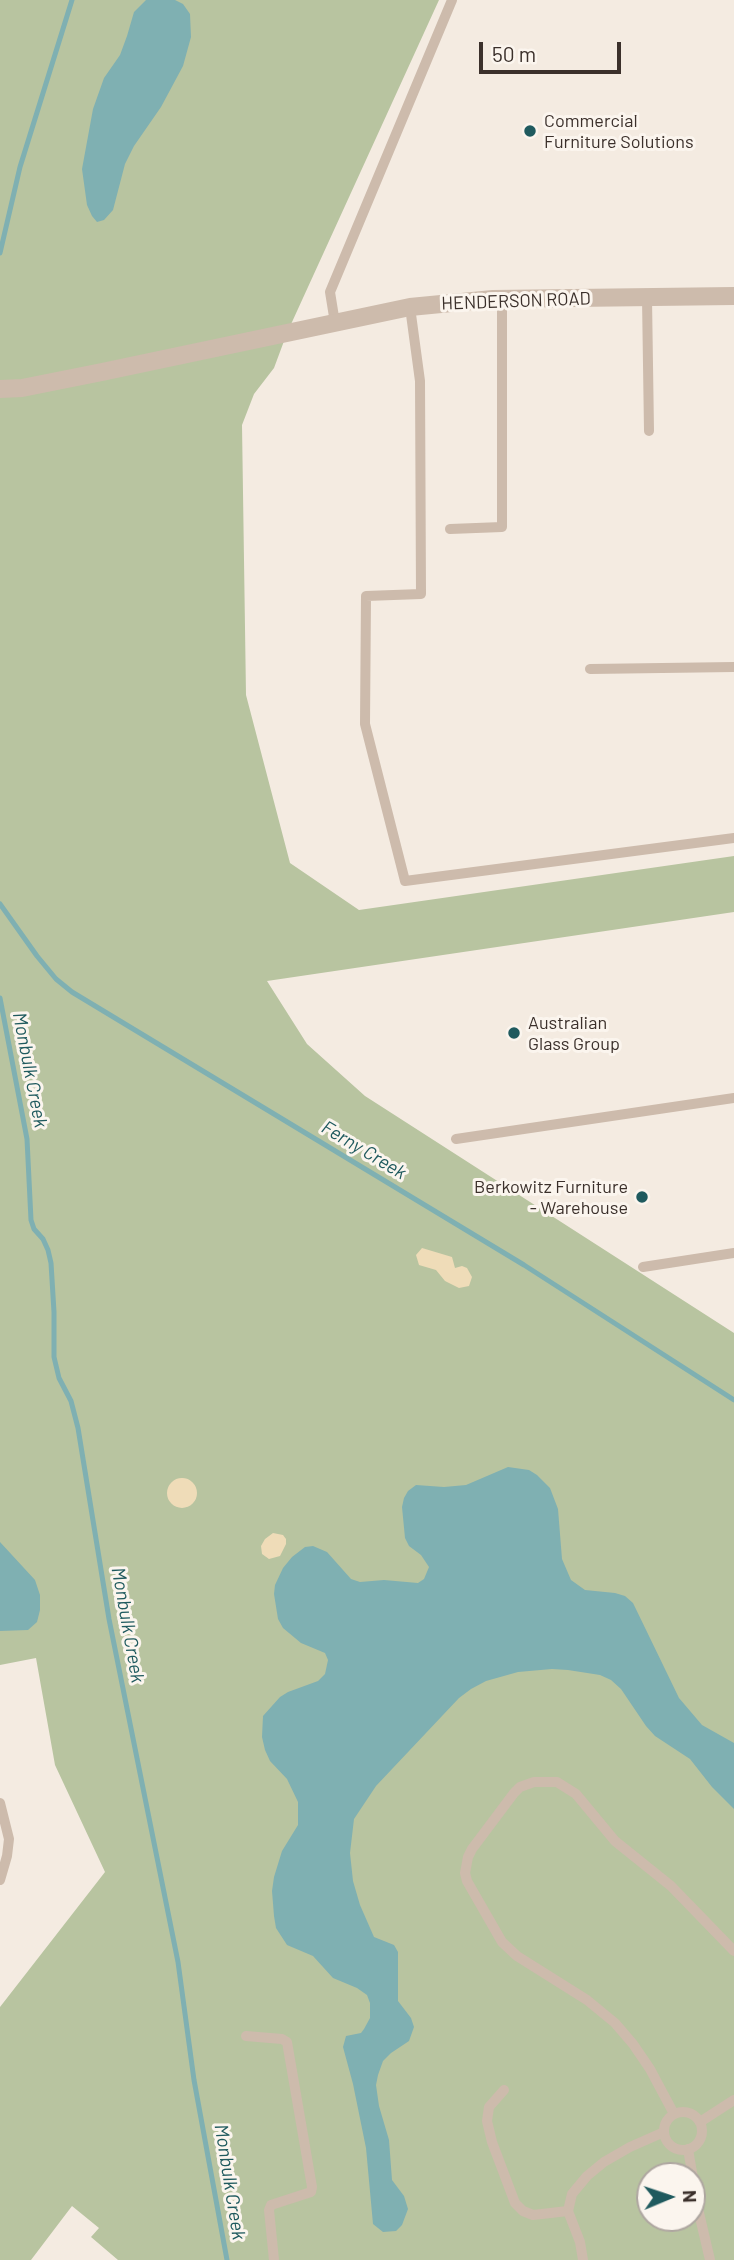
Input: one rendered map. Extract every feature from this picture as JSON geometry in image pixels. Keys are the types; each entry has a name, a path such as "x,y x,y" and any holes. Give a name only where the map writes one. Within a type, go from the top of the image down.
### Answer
{"street":[{"name":"HENDERSON ROAD","path":"0,389 22,388 410,307 502,299 734,296"}],"lane":[{"path":"335,323 330,292 452,0"},
{"path":"647,298 649,430"},
{"path":"450,529 502,527 502,299"},
{"path":"410,307 420,381 421,594 366,596 365,724 405,881 734,838"},
{"path":"590,669 734,667"},
{"path":"456,1139 734,1098"},
{"path":"643,1267 734,1253"},
{"path":"674,2114 643,2058 615,2023 587,2000 517,1956 502,1942 467,1881 468,1857 520,1787 534,1782 557,1782 576,1794 615,1841 671,1886 734,1951"},
{"path":"0,1803 9,1839 0,1880"},
{"path":"246,2036 282,2039 287,2042 312,2187 309,2192 273,2204 270,2208 274,2260"},
{"path":"504,2090 489,2107 487,2121 515,2203 528,2214 568,2211"},
{"path":"700,2122 734,2100"},
{"path":"692,2113 700,2122 701,2139 688,2149 681,2150 670,2144 664,2132 666,2122 674,2114 692,2113"},
{"path":"583,2260 580,2242 568,2211 572,2194 595,2168 621,2151 664,2132"},
{"path":"688,2149 710,2260"}],"green space":[{"path":"0,0 439,0 287,333 274,368 254,394 242,425 246,695 290,863 359,910 734,856 734,912 267,981 307,1044 365,1096 734,1333 734,2260 118,2260 91,2237 99,2228 72,2206 31,2260 0,2260 0,2007 105,1872 55,1765 36,1658 0,1665"}],"sand":[{"path":"422,1248 452,1257 455,1268 467,1268 472,1277 469,1286 459,1288 445,1281 436,1270 419,1265 416,1255"},
{"path":"182,1478 193,1482 197,1493 193,1504 182,1508 171,1504 167,1493 171,1482"},
{"path":"273,1533 283,1535 286,1544 280,1556 269,1559 262,1554 261,1546"}],"water":[{"path":"146,0 175,0 183,4 190,14 191,37 183,66 125,164 113,210 104,220 97,222 87,205 82,169 93,109 104,78 120,55 134,12"},
{"path":"508,1467 529,1470 550,1488 558,1509 562,1559 571,1580 585,1590 615,1593 625,1596 633,1603 679,1698 702,1725 734,1743 734,1809 690,1759 655,1736 621,1689 611,1680 600,1675 568,1670 518,1672 486,1681 471,1689 459,1698 376,1786 354,1819 350,1853 353,1881 374,1937 394,1945 398,1952 398,2001 411,2018 414,2027 409,2041 383,2061 376,2085 389,2140 392,2180 404,2196 408,2209 402,2225 396,2231 383,2232 373,2224 366,2148 343,2047 346,2036 361,2033 364,2029 370,2018 370,2003 367,1995 333,1978 313,1956 287,1945 276,1928 272,1891 274,1877 282,1851 298,1825 298,1802 287,1779 270,1761 265,1750 262,1737 263,1716 280,1697 318,1681 325,1674 328,1660 325,1653 301,1643 283,1628 278,1619 275,1585 292,1557 305,1547 313,1546 327,1552 351,1579 360,1582 384,1580 418,1583 424,1579 429,1567 405,1538 402,1507 408,1491 416,1485 466,1485"},
{"path":"0,1542 35,1580 40,1595 37,1622 28,1630 0,1631"}],"waterway":[{"path":"0,253 20,167 72,0"},
{"name":"Ferny Creek","path":"0,904 37,956 56,979 72,992 524,1265 734,1400"},
{"name":"Monbulk Creek","path":"0,998 27,1139 31,1220 34,1229 43,1239 51,1263 54,1357 78,1428 109,1619 178,1962 194,2080 227,2260"}],"place":[{"name":"Commercial Furniture Solutions","path":"530,131"},
{"name":"Australian Glass Group","path":"514,1033"},
{"name":"Berkowitz Furniture - Warehouse","path":"642,1197"}]}
